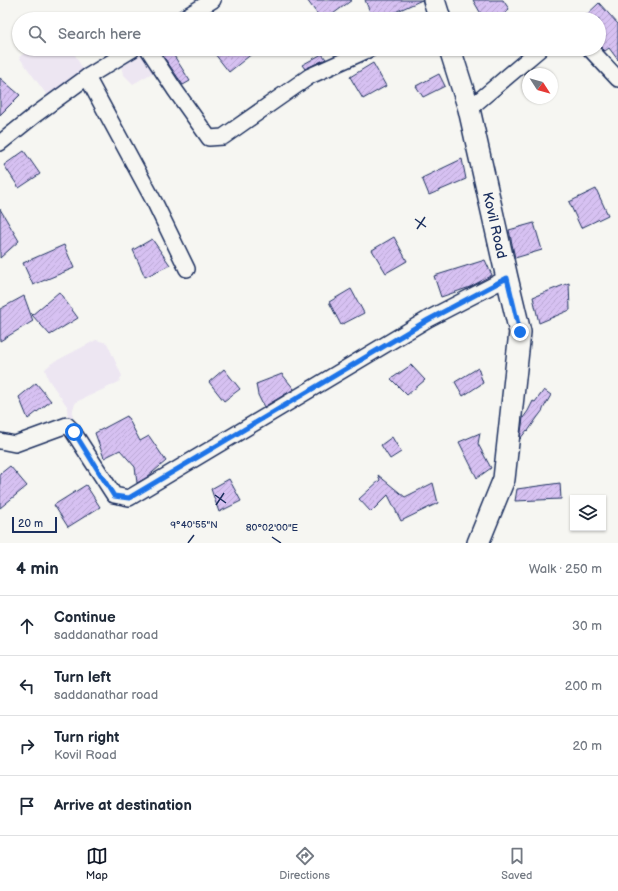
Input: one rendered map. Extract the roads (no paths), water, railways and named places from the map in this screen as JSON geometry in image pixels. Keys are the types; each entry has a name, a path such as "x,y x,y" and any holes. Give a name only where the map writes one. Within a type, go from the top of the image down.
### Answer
{"street":[{"path":"193,12 213,0"},
{"path":"0,143 87,77 122,56"},
{"path":"153,56 209,138 223,137 310,76 354,56"},
{"name":"Kovil Road","path":"452,56 469,109 520,332 504,480 478,543"},
{"path":"469,109 532,56"},
{"path":"597,56 618,79"},
{"path":"87,77 156,205 187,269"},
{"path":"0,441 15,444 67,425 72,430 114,496 129,498 428,320 507,278"}]}
